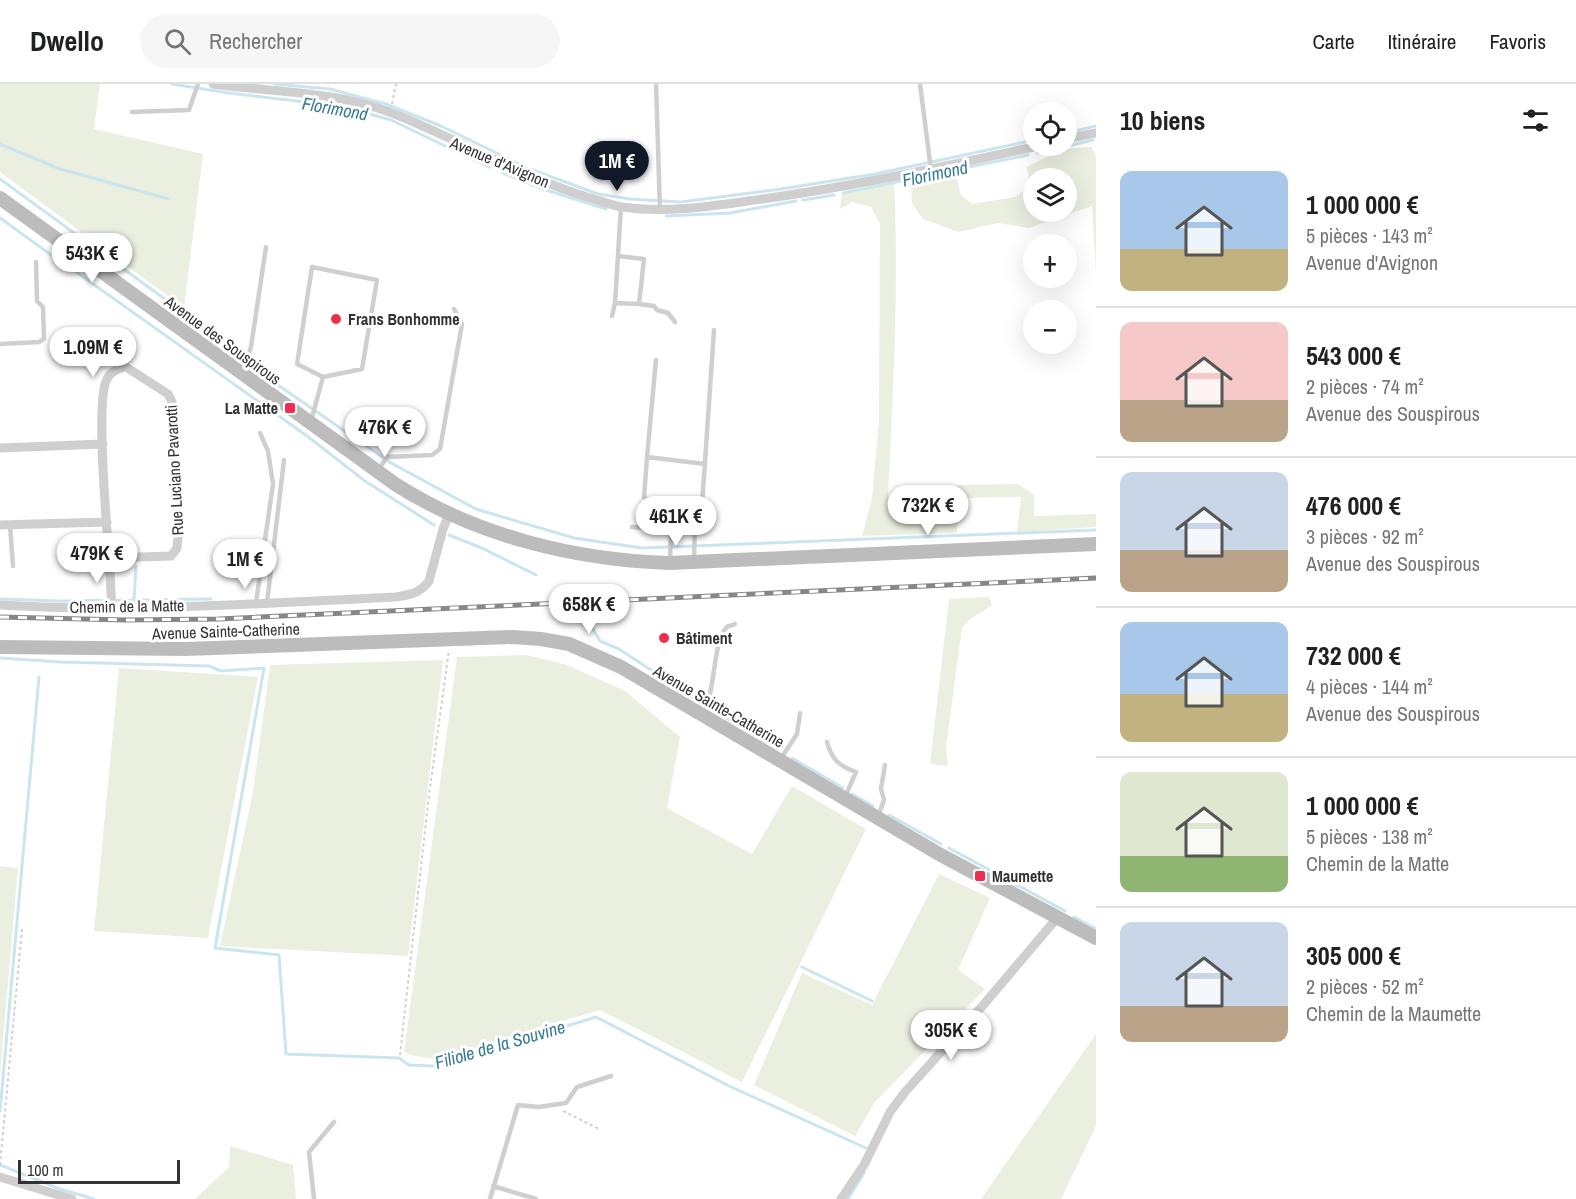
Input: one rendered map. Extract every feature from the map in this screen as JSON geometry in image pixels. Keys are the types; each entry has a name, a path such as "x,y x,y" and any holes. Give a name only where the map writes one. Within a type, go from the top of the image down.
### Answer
{"main road":[{"name":"Avenue des Souspirous","path":"2,201 377,472 415,497 449,514 508,536 554,548 617,560 670,563 1096,544"},
{"name":"Avenue Sainte-Catherine","path":"0,647 185,650 513,636 569,644 621,667 704,713 844,799 1096,938"}],"street":[{"name":"Avenue d'Avignon","path":"213,84 329,98 390,113 498,163 567,190 621,207 660,210 710,207 800,195 1023,149"},
{"path":"1077,137 1096,133"},
{"path":"112,608 102,395 107,379 116,369 126,367"},
{"name":"Rue Luciano Pavarotti","path":"109,558 171,556 177,548 172,402 168,394 126,367"},
{"path":"0,448 103,444"},
{"name":"Chemin de la Matte","path":"0,605 112,608 267,603 396,597 414,594 424,588 429,581 442,529 449,514"},
{"path":"5,525 107,522"},
{"path":"841,1199 864,1165 890,1112 905,1092 1057,918"},
{"path":"0,1177 72,1199"}],"lane":[{"path":"132,112 189,110 198,84"},
{"path":"656,84 660,210"},
{"path":"920,84 930,170"},
{"path":"612,316 615,303 621,207"},
{"path":"243,374 251,347 266,248"},
{"path":"618,256 644,259 639,304"},
{"path":"0,344 39,342 44,339 43,307 37,301 36,262"},
{"path":"312,267 377,280 362,369 322,377 297,364 312,267"},
{"path":"615,303 654,306 668,313 675,322"},
{"path":"377,472 387,457 432,455 440,449 462,324 454,309"},
{"path":"694,562 695,521 702,505 714,330"},
{"path":"94,346 126,367"},
{"path":"656,360 644,498 702,505"},
{"path":"310,424 322,377"},
{"path":"256,603 273,484 268,451 260,433"},
{"path":"647,457 705,464"},
{"path":"267,603 284,460"},
{"path":"5,525 13,567"},
{"path":"632,527 671,530 670,563"},
{"path":"704,713 710,702 716,654 723,632 727,627 735,624"},
{"path":"780,761 797,734 800,713"},
{"path":"827,742 831,756 845,768 856,772 844,799"},
{"path":"878,818 884,800 881,789 885,765"},
{"path":"490,1199 518,1105 539,1107 566,1103 577,1087 611,1076"},
{"path":"314,1199 309,1152 334,1122"},
{"path":"493,1186 536,1199"}],"path":[{"path":"390,113 396,84"},
{"path":"400,1055 429,795 451,638"},
{"path":"0,1164 22,929"},
{"path":"553,1105 599,1129"}],"shaded area":[{"path":"0,84 100,84 94,129 203,154 184,308 0,172"},
{"path":"1091,147 1096,156 1096,273 1092,206 1077,211 1077,168 1027,167 1048,156 1077,156 1077,148"},
{"path":"955,172 961,195 972,204 1015,197 1023,191 1023,222 1046,222 1029,228 998,223 958,232 923,219 912,203 911,181"},
{"path":"894,184 896,301 888,496 896,508 940,516 948,492 959,485 1018,484 1034,495 1034,516 1096,514 1096,527 1017,532 1021,497 959,498 957,533 862,536 872,499 879,421 880,224 871,207 852,202 840,209 842,194"},
{"path":"989,597 992,605 972,618 962,628 946,747 948,766 930,764 949,599"},
{"path":"527,655 567,665 625,691 680,737 667,808 752,854 792,786 866,829 742,1082 600,1010 436,1059 404,1052 457,657"},
{"path":"443,660 408,956 220,946 253,792 270,665"},
{"path":"119,668 258,677 208,938 94,931"},
{"path":"0,866 18,868 0,1075"},
{"path":"939,874 990,898 958,970 985,989 874,1103 855,1136 754,1085 802,973 872,1005"},
{"path":"1096,1034 1096,1126 1061,1199 981,1199"},
{"path":"230,1146 293,1165 296,1199 195,1199 229,1167"}],"waterway":[{"name":"Florimond","path":"172,84 359,111 391,120 489,167"},
{"path":"274,84 330,89 386,104 441,126 527,168 598,194 630,199 681,202 781,189 875,174 1023,142"},
{"path":"1077,130 1096,126"},
{"name":"Florimond","path":"1077,144 1093,140"},
{"path":"0,144 60,169 169,199"},
{"name":"Florimond","path":"843,193 1023,156"},
{"name":"Florimond","path":"503,173 543,189 606,209"},
{"path":"0,179 206,329 259,372 391,463 476,509 574,538 642,548 1096,530"},
{"name":"Florimond","path":"803,200 834,195"},
{"name":"Florimond","path":"666,216 730,213 796,201"},
{"path":"0,218 58,260"},
{"path":"72,269 307,436 365,481 434,525"},
{"path":"449,535 484,549 536,575"},
{"name":"Filiole de la Souvine","path":"136,567 134,600 211,599"},
{"path":"0,599 134,600"},
{"path":"590,624 600,641 619,649 706,706 778,749"},
{"name":"Filiole de la Souvine","path":"0,658 209,666 221,671 264,668 215,948 279,955 286,1054 399,1058 409,1065 434,1066 596,1017 729,1086 866,1148"},
{"path":"0,1111 39,677"},
{"path":"792,758 843,788"},
{"path":"852,794 873,806"},
{"path":"889,815 941,844"},
{"path":"949,848 1065,911"},
{"path":"1074,917 1096,929"},
{"path":"802,967 872,1001"},
{"path":"0,1165 60,1189 94,1199"},
{"name":"Filiole de la Souvine","path":"848,1199 864,1173"}],"railway":[{"path":"0,617 126,620 219,619 1096,578"}],"place":[{"name":"Frans Bonhomme","path":"336,319"},
{"name":"La Matte","path":"290,408"},
{"name":"Bâtiment","path":"664,638"},
{"name":"Maumette","path":"980,876"}]}
